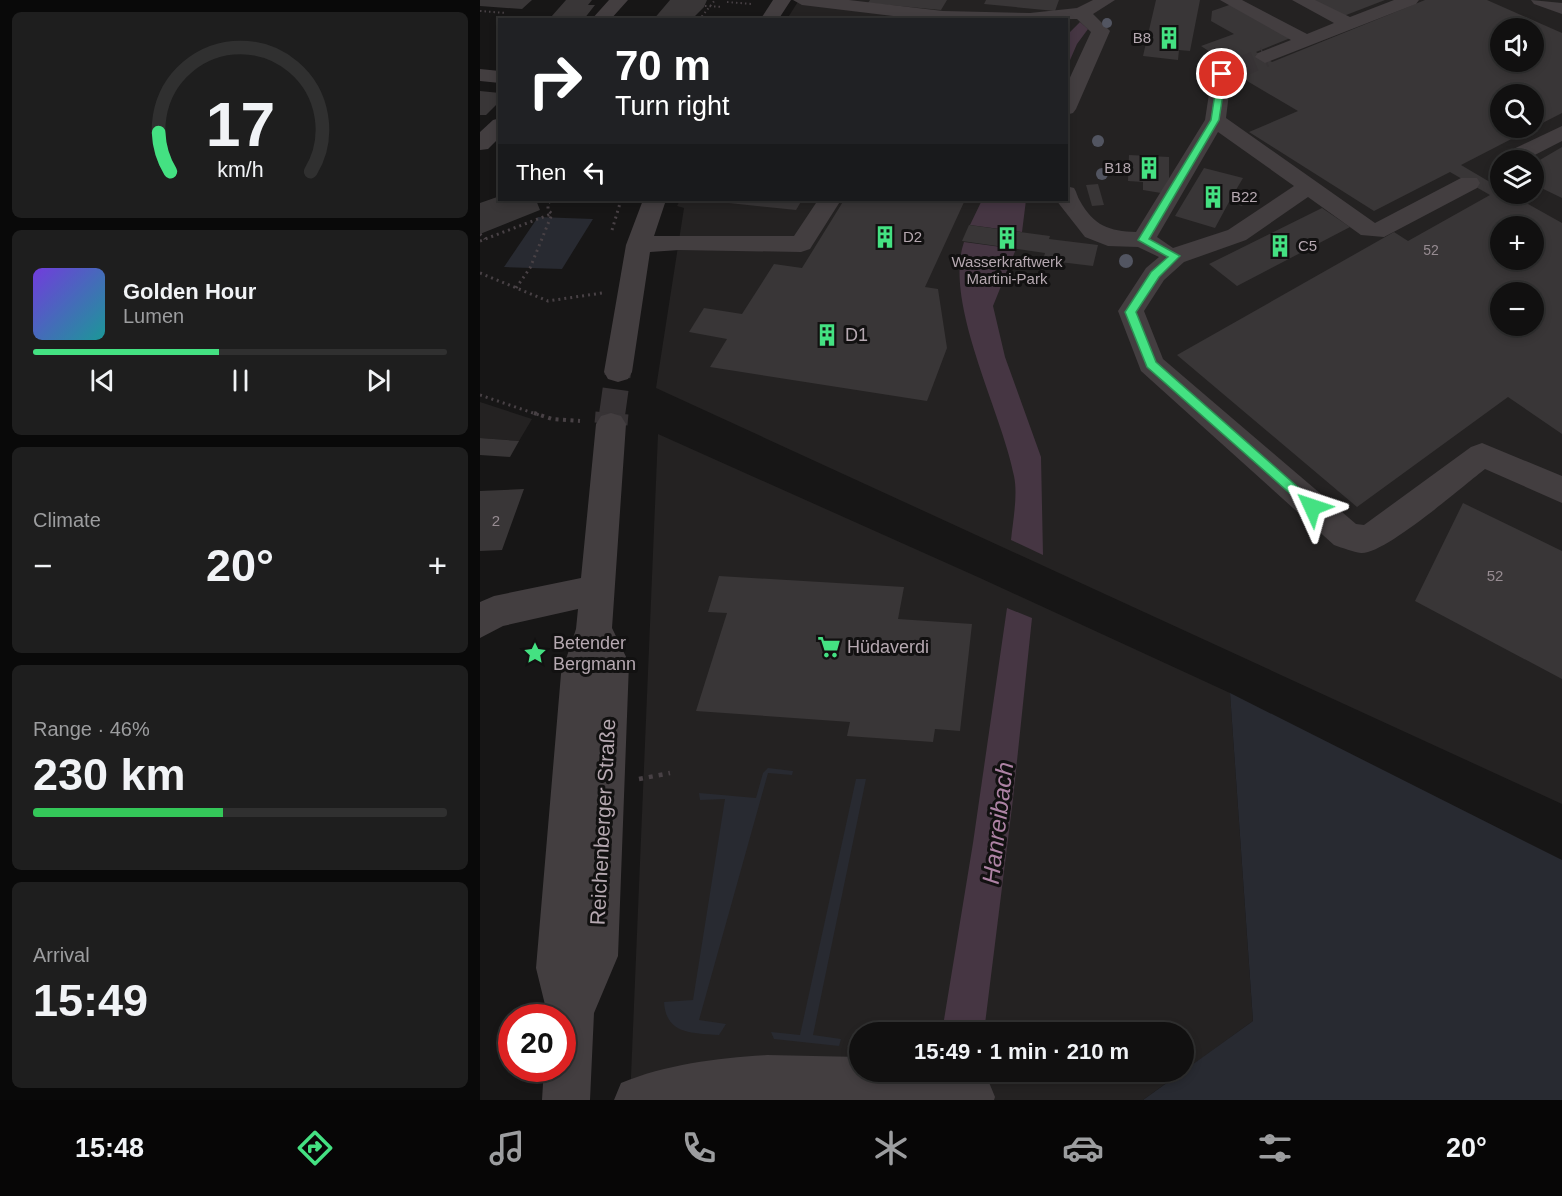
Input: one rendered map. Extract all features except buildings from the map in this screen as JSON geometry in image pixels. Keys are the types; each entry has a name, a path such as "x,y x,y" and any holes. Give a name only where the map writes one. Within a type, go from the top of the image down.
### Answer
{"street":[{"path":"602,18 619,0"},
{"path":"770,18 782,0"},
{"path":"802,0 907,16 1004,18 1078,17 1106,0"},
{"path":"1229,0 1306,41"},
{"path":"1301,0 1349,24"},
{"path":"1265,57 1410,0"},
{"path":"1540,0 1562,9"},
{"path":"1068,105 1101,31 1078,17"},
{"path":"1143,240 1215,120 1222,74 1236,69"},
{"path":"480,75 498,77"},
{"path":"1215,120 1370,230 1378,231 1490,172"},
{"path":"480,144 498,126"},
{"path":"1528,150 1562,132"},
{"path":"1308,187 1237,235 1175,256 1155,274 1131,312 1151,364 1346,535 1363,540 1377,535 1482,455 1562,490"},
{"path":"618,372 628,291 638,244 654,201"},
{"path":"638,244 801,243 828,201"},
{"path":"1068,201 1094,232 1108,238 1143,240 1175,256"},
{"path":"485,613 596,610 598,423"},
{"name":"Reichenberger Straße","path":"566,1100 570,1013 596,956 611,663 596,610"},
{"path":"638,1100 736,1081 861,1079 949,1092"}],"path":[{"path":"701,18 715,0"},
{"path":"727,2 757,4"},
{"path":"705,6 723,7"},
{"path":"480,11 506,13"},
{"path":"551,201 548,203 548,210 552,214"},
{"path":"480,241 552,214"},
{"path":"516,288 530,268 552,214"},
{"path":"480,234 485,239"},
{"path":"480,273 548,301 628,291"},
{"path":"480,395 552,419 598,423"},
{"path":"651,776 670,773"}],"shaded area":[{"path":"799,0 1562,0 1562,804 656,388 684,208 677,206 680,201 1068,201 1068,18 788,18"},
{"path":"538,217 593,219 562,269 504,267"},
{"path":"480,402 532,419 519,441 480,438"},
{"path":"658,434 1230,693 1253,1021 1194,1064 1194,1022 849,1022 849,1082 1168,1082 1143,1100 630,1100"},
{"path":"1230,693 1562,860 1562,1100 1143,1100 1168,1082 1194,1082 1194,1063 1253,1021"},
{"path":"768,768 793,771 792,775 768,773 699,1020 726,1024 719,1035 682,1030 670,1021 664,1002 693,1000 725,799 700,800 699,793 756,798 763,773"},
{"path":"856,779 866,779 813,1035 841,1039 839,1046 774,1039 771,1032 800,1035"}],"water":[{"path":"1080,22 1088,29 1077,44 1068,65 1068,34"},
{"path":"982,201 1026,201 1022,232 970,225"},
{"path":"964,242 1016,249 993,306 1005,357 1041,457 1043,555 1011,540 1015,499 1014,476 1008,450 967,326 961,295 960,267"},
{"name":"Hanreibach","path":"1007,608 1032,618 1013,799 985,1022 944,1022 973,843"}],"tunnel":[{"path":"1236,69 1265,57"},
{"path":"612,415 618,372"},
{"path":"611,424 612,413"}],"place":[{"name":"B8","path":"1169,38"},
{"name":"B18","path":"1149,168"},
{"name":"B22","path":"1213,197"},
{"name":"D2","path":"885,237"},
{"name":"Wasserkraftwerk Martini-Park","path":"1007,238"},
{"name":"C5","path":"1280,246"},
{"name":"D1","path":"827,335"},
{"name":"Hüdaverdi","path":"829,647"},
{"name":"Betender Bergmann","path":"535,653"}],"route":[{"path":"1222,74 1215,120 1143,240 1175,256 1155,274 1138,297 1131,312 1151,364 1312,507"}]}
